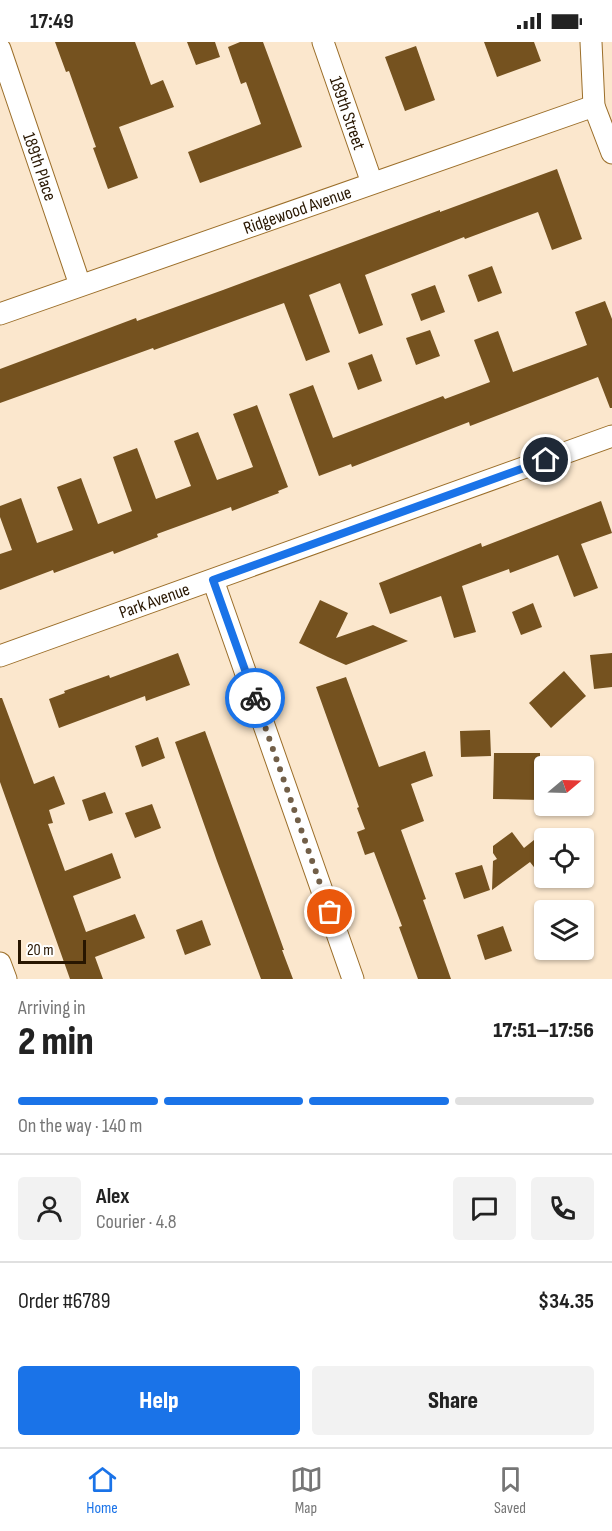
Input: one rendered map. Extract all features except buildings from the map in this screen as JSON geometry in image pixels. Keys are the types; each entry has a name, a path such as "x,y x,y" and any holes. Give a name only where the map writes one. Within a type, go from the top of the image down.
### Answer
{"street":[{"name":"189th Street","path":"323,42 372,183"},
{"path":"591,42 594,106 612,153"},
{"name":"189th Place","path":"0,49 80,285"},
{"name":"Ridgewood Avenue","path":"0,314 594,106"},
{"name":"Park Avenue","path":"0,656 612,436"},
{"path":"213,580 353,979"},
{"path":"0,963 6,979"}],"way so far":[{"path":"255,698 330,912"}],"route":[{"path":"255,698 213,580 546,460"}]}
